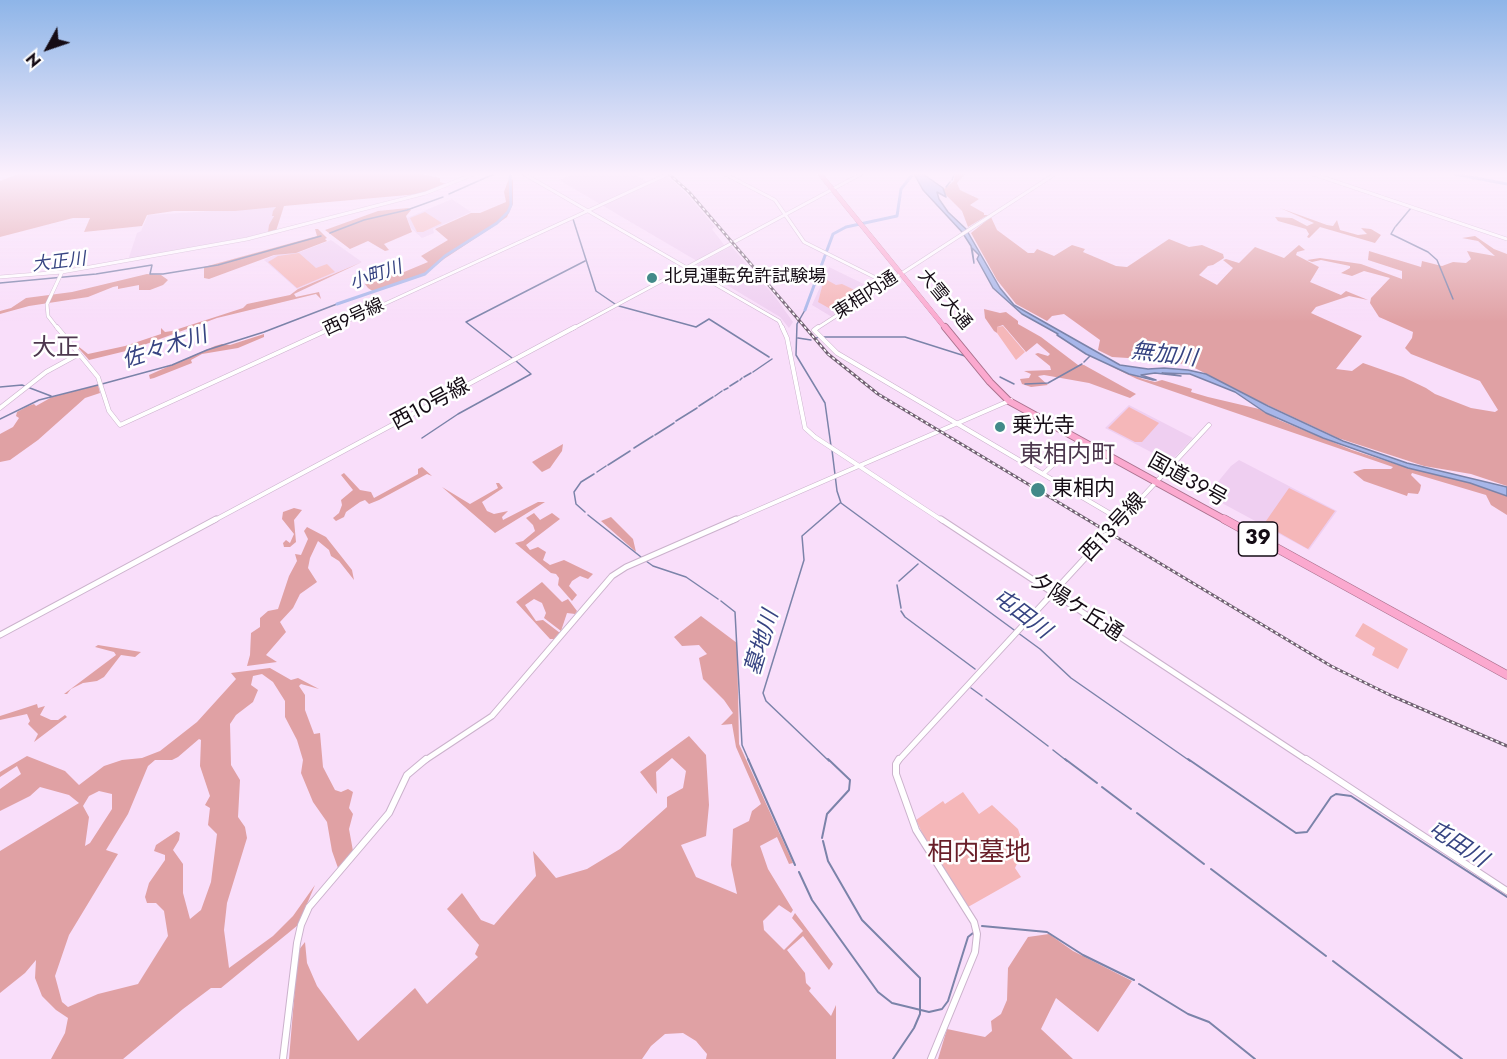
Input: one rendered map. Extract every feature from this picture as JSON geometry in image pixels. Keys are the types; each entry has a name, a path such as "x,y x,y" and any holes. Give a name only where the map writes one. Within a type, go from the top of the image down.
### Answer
{"highway":[{"name":"大雪大通","path":"861,223 1010,401"},
{"name":"国道39号","path":"1010,401 1507,674"}],"street":[{"path":"0,277 61,276 271,234 311,223"},
{"name":"西9号線","path":"79,354 101,384 109,411 120,425 559,223"},
{"name":"夕陽ケ丘通","path":"612,223 772,315 782,325 787,338 802,420 810,434 1507,891"},
{"name":"西10号線","path":"0,635 768,223"},
{"path":"791,223 800,239 827,255 886,283"},
{"name":"東相内通","path":"958,424 837,353 814,330 978,223"},
{"path":"1460,223 1507,239"},
{"path":"0,408 46,372 79,354 48,316 46,310 61,276"},
{"path":"283,1059 297,943 304,915 314,900 389,813 407,775 426,759 492,716 599,590 620,570 1010,401"},
{"path":"958,424 1121,520"},
{"name":"西13号線","path":"931,1059 975,952 977,934 974,922 916,830 896,774 896,764 905,751 1209,425"},
{"path":"1043,474 1080,440"}],"shaded area":[{"path":"0,223 52,223 0,237"},
{"path":"88,223 143,223 142,226 84,232"},
{"path":"144,223 272,223 269,233 128,260 137,233 141,231"},
{"path":"278,223 276,231 268,232 269,225"},
{"path":"343,223 409,223 412,232 384,244 389,250 385,251 368,241 350,249 325,230"},
{"path":"409,223 445,223 433,229 434,233 422,238"},
{"path":"448,223 497,223 425,274 374,292 368,288 365,284 388,274 398,273 393,266 404,272 428,262 421,256 448,240 435,229"},
{"path":"633,223 712,223 715,227 712,229 725,246 697,261"},
{"path":"983,223 994,223 997,230 1028,253 1034,253 1037,249 1054,256 1072,245 1085,249 1083,252 1116,266 1127,267 1169,239 1189,247 1202,245 1223,254 1224,258 1208,266 1199,275 1217,285 1233,268 1223,260 1239,263 1255,247 1284,258 1299,245 1305,250 1297,252 1296,255 1319,267 1310,282 1341,295 1346,291 1368,300 1349,296 1316,307 1311,313 1362,336 1336,369 1352,371 1363,363 1403,377 1435,394 1471,408 1495,412 1498,410 1480,381 1411,354 1405,348 1413,332 1379,317 1370,303 1371,298 1390,278 1364,271 1352,276 1341,273 1350,266 1321,260 1312,262 1307,260 1320,258 1361,264 1402,279 1402,271 1368,260 1369,251 1421,267 1422,261 1442,266 1453,262 1466,263 1471,259 1467,251 1495,256 1478,241 1462,238 1475,236 1494,249 1507,254 1507,486 1471,474 1424,466 1338,438 1189,365 1160,360 1112,357 1098,350 1100,340 1064,314 1052,316 1047,321 1016,304 997,280 971,233"},
{"path":"1286,223 1302,223 1307,226 1323,223 1333,226 1338,223 1340,230 1358,235 1367,234 1361,228 1371,229 1381,235 1375,243 1320,227 1309,238 1306,229"},
{"path":"315,229 327,238 325,239 327,241 296,253 274,255 209,279 204,278 204,267 317,236"},
{"path":"331,240 362,262 297,289 264,260 275,255 300,252"},
{"path":"731,246 776,298 793,322 789,328 780,317 695,266"},
{"path":"362,262 294,294 296,297 319,292 321,299 316,294 217,318 130,350 89,360 74,343 88,354 125,346 161,334 161,328 165,332 172,331 243,308 247,304 290,295 298,289"},
{"path":"829,267 874,289 832,317 812,305"},
{"path":"147,274 161,275 168,280 163,285 150,290 139,290 139,285 118,289 118,286 88,297 29,306 0,314 0,311 11,308 26,298 72,292"},
{"path":"984,309 1000,313 1006,312 1018,321 1018,324 1041,337 1078,365 1084,365 1136,394 1130,398 1089,383 1044,375 1038,376 1048,385 1031,387 1022,384 1020,379 1029,378 1031,374 1024,371 1051,370 1050,366 1035,354 1048,356 1050,354 1037,343 1026,352 1003,325 997,327 997,333 994,331 985,318"},
{"path":"264,334 264,337 238,348 202,354 191,360 192,363 150,379 149,375 215,346 230,345"},
{"path":"1108,365 1143,379 1155,382 1162,380 1192,389 1191,392 1259,409 1279,420 1352,450 1408,468 1470,483 1507,496 1507,515 1491,505 1486,495 1412,473 1411,475 1421,485 1420,490 1418,494 1408,493 1407,496 1364,481 1353,472 1393,467 1137,379"},
{"path":"98,385 100,393 85,398 38,440 10,460 0,462 0,434 13,427 19,418 16,416 17,412 34,404 36,406 52,397"},
{"path":"1129,405 1193,438 1170,462 1105,428"},
{"path":"563,444 562,451 550,468 542,472 532,462"},
{"path":"1239,460 1337,511 1309,550 1207,495 1231,466"},
{"path":"422,467 432,476 427,474 369,504 365,500 360,502 346,512 344,517 336,521 333,518 339,513 341,500 353,490 341,475 344,473 360,490 371,492 374,498 418,474 418,469"},
{"path":"496,483 503,488 482,502 487,511 494,514 508,511 502,517 503,520 538,502 545,502 495,533 442,487 470,504 498,488"},
{"path":"294,508 302,510 294,520 296,542 290,547 284,547 283,543 286,540 290,543 294,534 282,519 283,512"},
{"path":"534,513 540,520 552,513 560,519 526,545 530,550 538,547 546,552 543,560 550,565 564,560 593,574 588,579 580,576 572,581 569,586 577,595 572,601 558,585 559,578 556,574 551,573 515,543 523,541 535,531 526,518"},
{"path":"611,517 633,539 636,552 601,521"},
{"path":"307,527 326,537 352,570 354,580 339,561 331,556 329,550 318,541 308,568 317,582 300,594 293,608 280,622 286,632 266,655 277,662 247,666 251,633 260,627 260,618 268,611 278,609 289,576 297,561 295,554 301,555 308,539 304,531"},
{"path":"542,582 562,602 568,599 577,611 575,614 567,613 561,631 544,618 546,613 542,603 534,599 525,605 536,621 543,620 560,633 556,639 550,639 516,602"},
{"path":"701,616 737,643 739,744 793,863 789,864 777,837 760,846 768,869 793,910 791,913 779,905 763,921 764,930 784,950 803,931 792,918 795,913 833,964 829,970 803,936 787,950 805,973 806,983 811,988 809,991 831,1016 836,1005 836,1059 706,1059 707,1054 696,1041 683,1033 665,1034 651,1046 642,1059 289,1059 298,951 305,942 307,963 317,986 358,1041 415,988 427,1004 478,957 475,954 479,945 447,909 462,893 481,920 494,925 536,876 533,851 556,878 587,869 620,849 667,807 667,797 683,788 686,771 672,758 656,772 657,794 640,772 689,736 706,755 709,805 706,836 681,845 696,877 737,894 731,865 733,829 749,821 752,811 761,804 736,747 732,724 721,725 733,713 724,700 703,679 699,658 707,654 699,645 682,646 674,637"},
{"path":"98,645 141,652 135,657 121,655 104,677 97,681 83,683 64,694 116,655 114,652 95,647"},
{"path":"270,668 291,680 298,678 319,689 301,684 299,686 305,695 305,710 314,734 320,733 323,767 335,790 341,792 348,789 353,792 349,808 353,814 349,829 353,851 338,868 332,851 327,822 313,802 301,773 303,760 297,740 285,717 285,701 273,682 262,674 253,676 251,685 258,690 253,702 236,715 230,724 231,765 240,780 238,817 245,827 247,838 227,903 224,930 229,968 273,936 293,916 315,885 298,925 221,988 211,988 183,1009 123,1059 51,1059 65,1033 68,1018 42,996 35,978 36,960 25,973 0,993 0,851 79,803 69,795 40,787 30,796 0,811 0,789 21,774 17,766 0,777 0,772 27,756 65,771 79,785 104,766 122,760 142,758 160,751 197,722 236,679 231,673","holes":["199,739 201,740 200,766 210,796 205,805 210,808 208,825 217,834 211,882 201,910 190,919 183,893 183,864 173,850 179,840 180,833 177,831 156,845 154,851 165,855 165,860 149,883 145,897 147,903 156,903 164,911 168,936 138,984 98,994 68,1007 62,1002 55,976 69,935 118,854 106,850 128,814 148,766 155,760 172,760 178,757","99,791 112,794 112,809 90,843 85,846 89,817 83,806 89,796"]},
{"path":"37,704 38,708 45,706 40,715 51,720 58,720 65,715 67,717 34,742 38,734 28,724 30,721 27,714 0,720 0,716"},
{"path":"1049,934 1073,951 1132,981 1098,1032 1056,998 1041,1029 1073,1059 938,1059 947,1029 985,1037 992,1031 991,1021 1001,1014 1007,1000 1008,968 1028,937"}],"green space":[{"path":"413,223 441,223 423,232 417,232"},
{"path":"299,253 316,268 327,264 335,272 297,288 268,262 278,256"},
{"path":"827,280 863,294 836,312 818,302 823,283"},
{"path":"1003,326 1025,352 1016,360 997,333 997,327"},
{"path":"1129,407 1159,423 1142,442 1135,442 1108,428"},
{"path":"1289,488 1335,511 1308,549 1269,527 1266,521"},
{"path":"1363,623 1408,649 1398,669 1372,655 1375,648 1355,636"},
{"name":"相内墓地","path":"963,792 979,814 992,805 1018,829 1022,841 1019,844 1023,851 1015,868 1021,877 968,907 927,843 916,820 943,801 945,804"}],"water":[{"path":"954,223 960,223 966,229 1000,288 1014,305 1120,365 1148,369 1188,370 1206,374 1343,441 1407,463 1507,487 1507,496 1470,483 1408,468 1323,438 1266,413 1235,392 1190,374 1162,373 1181,376 1155,373 1141,375 1156,380 1153,380 1129,374 1086,354 1058,334 1022,314 993,288 977,259 979,255 972,248 974,263 971,246"}],"waterway":[{"name":"大正川","path":"330,233 355,223"},
{"name":"小町川","path":"337,304 425,274 445,256 496,223"},
{"path":"574,223 596,291 615,304"},
{"name":"屯田川","path":"805,310 833,234 846,227 863,223"},
{"path":"1395,227 1391,234 1428,252 1437,260 1453,299"},
{"name":"大正川","path":"0,283 96,274 152,265 150,274 163,274 218,265 321,236"},
{"path":"512,358 466,322 585,261"},
{"name":"佐々木川","path":"102,384 172,365 207,350 264,332 337,304"},
{"path":"619,306 696,327 709,319 769,357"},
{"name":"屯田川","path":"805,310 797,324 796,355 825,403 831,446"},
{"path":"824,337 905,337 965,356"},
{"path":"798,338 811,340"},
{"path":"1084,362 1090,356"},
{"path":"753,372 772,359"},
{"path":"422,438 458,414 531,374 516,361"},
{"path":"1025,384 1048,383 1082,364"},
{"path":"744,377 751,373"},
{"path":"1000,377 1014,384"},
{"path":"730,386 738,381"},
{"name":"佐々木川","path":"0,387 22,385 51,396"},
{"name":"佐々木川","path":"0,419 39,400 98,385"},
{"path":"724,390 728,388"},
{"path":"715,396 722,391"},
{"path":"699,406 713,397"},
{"path":"676,421 697,408"},
{"path":"655,435 674,423"},
{"path":"634,448 653,436"},
{"name":"屯田川","path":"832,450 837,491 841,503 1040,649 1071,678 1190,761"},
{"path":"608,465 630,451"},
{"path":"597,472 606,466"},
{"path":"585,512 576,504 574,492 581,482 594,474"},
{"name":"墓地川","path":"829,761 766,701 763,693 804,560 802,536 840,503"},
{"path":"588,515 641,557"},
{"path":"646,561 653,566 686,577 718,599"},
{"path":"899,581 918,564"},
{"path":"897,585 901,608"},
{"path":"721,601 735,612 742,745 749,761"},
{"path":"901,611 905,617 975,669"},
{"path":"971,688 982,696"},
{"path":"986,699 1048,746"},
{"path":"1053,750 1067,761"},
{"path":"748,759 795,865"},
{"name":"墓地川","path":"822,838 827,814 849,790 850,780 828,759"},
{"path":"1065,759 1097,783"},
{"name":"屯田川","path":"1188,759 1296,833 1307,832 1331,797 1336,794 1351,796 1507,897"},
{"path":"1102,787 1131,809"},
{"path":"1137,813 1204,864"},
{"name":"墓地川","path":"823,841 828,861 862,920 920,978 920,1010"},
{"path":"1211,869 1326,956"},
{"path":"799,872 812,900 878,992 892,1003 920,1010"},
{"path":"982,926 1047,932 1083,955 1134,980"},
{"path":"920,1010 929,1012 942,1009 948,1001 968,937 973,933"},
{"path":"1333,961 1462,1059"},
{"path":"1139,984 1188,1014 1209,1022 1255,1059"},
{"name":"墓地川","path":"893,1059 914,1028 920,1010"}],"railway":[{"path":"716,223 828,354 878,394 1331,666 1392,696 1507,746"}],"place":[{"name":"北見運転免許試験場","path":"652,278"},
{"name":"乗光寺","path":"1000,427"},
{"name":"東相内","path":"1038,490"}],"district":[{"name":"大正","path":"56,349"},
{"name":"東相内町","path":"1067,456"}],"water label":[{"name":"無加川","path":"1164,356"}]}
